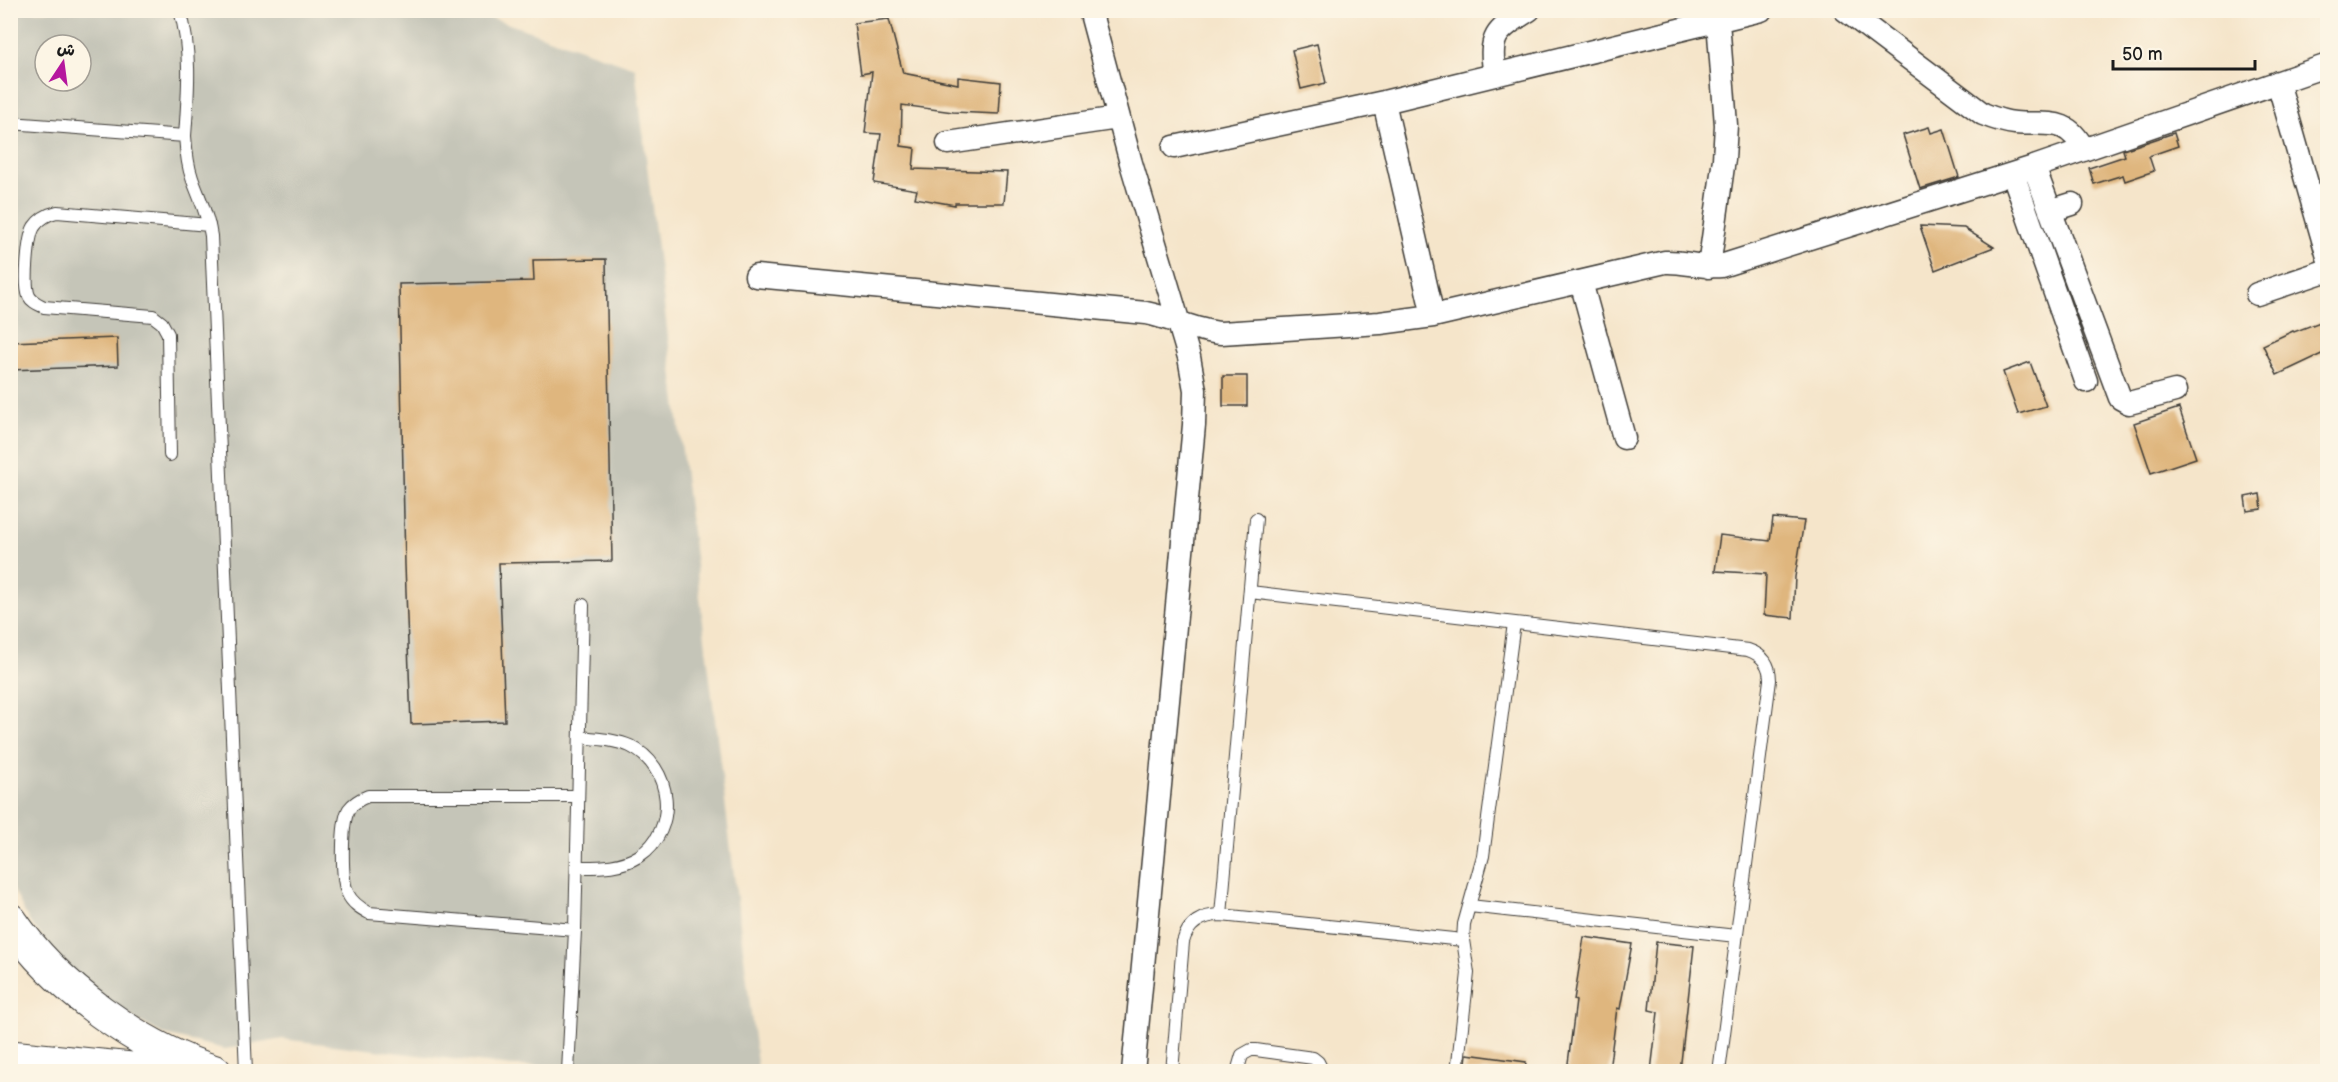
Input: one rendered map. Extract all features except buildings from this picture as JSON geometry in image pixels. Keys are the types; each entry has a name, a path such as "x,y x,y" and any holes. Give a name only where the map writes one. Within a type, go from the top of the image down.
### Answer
{"highway":[{"path":"10,920 52,970 108,1016 167,1051 215,1071"},
{"path":"10,1057 162,1071"}],"street":[{"path":"1090,10 1118,118 1179,321 1192,372 1195,406 1133,1071"},
{"path":"1495,75 1491,56 1494,40 1529,10"},
{"path":"1174,147 1384,102 1724,17 1761,10"},
{"path":"1845,10 1983,114 2006,122 2049,122 2061,125 2078,137 2084,150"},
{"path":"1709,267 1725,142 1724,17"},
{"path":"756,276 1146,313 1179,321 1200,330 1221,333 1380,323 1433,316 1665,262 1675,261 1709,267 1732,263 2024,171 2328,65"},
{"path":"2278,82 2328,257"},
{"path":"1384,102 1433,316"},
{"path":"948,143 1118,118"},
{"path":"2024,171 2050,211 2120,398 2129,403 2175,391"},
{"path":"2024,171 2086,381"},
{"path":"2050,211 2072,204"},
{"path":"2257,294 2328,270"},
{"path":"1581,282 1624,438"}],"lane":[{"path":"180,10 188,53 189,77 185,136 189,167 209,225 246,1071"},
{"path":"10,123 185,136"},
{"path":"170,455 168,334 162,323 147,315 44,307 38,304 32,300 27,289 29,241 39,221 57,212 209,225"},
{"path":"1221,915 1256,519"},
{"path":"1250,592 1748,650 1764,659 1770,672 1770,680 1719,1071"},
{"path":"568,1071 575,930 583,605"},
{"path":"1457,1071 1468,973 1463,940 1464,924 1483,856 1514,623"},
{"path":"576,867 610,866 640,855 661,829 666,813 666,797 662,780 654,766 643,754 629,745 614,741 580,738"},
{"path":"575,930 369,913 352,902 344,883 345,825 355,802 368,796 578,796"},
{"path":"1470,906 1736,936"},
{"path":"1172,1071 1185,935 1202,917 1221,915 1463,940"},
{"path":"1237,1071 1242,1055 1256,1050 1313,1058 1323,1071"}],"shaded area":[{"path":"10,11 472,11 635,68 758,1071 608,1072 608,1067 512,1066 282,1039 225,1049 165,1035 115,1009 73,973 29,921 10,883"}]}
